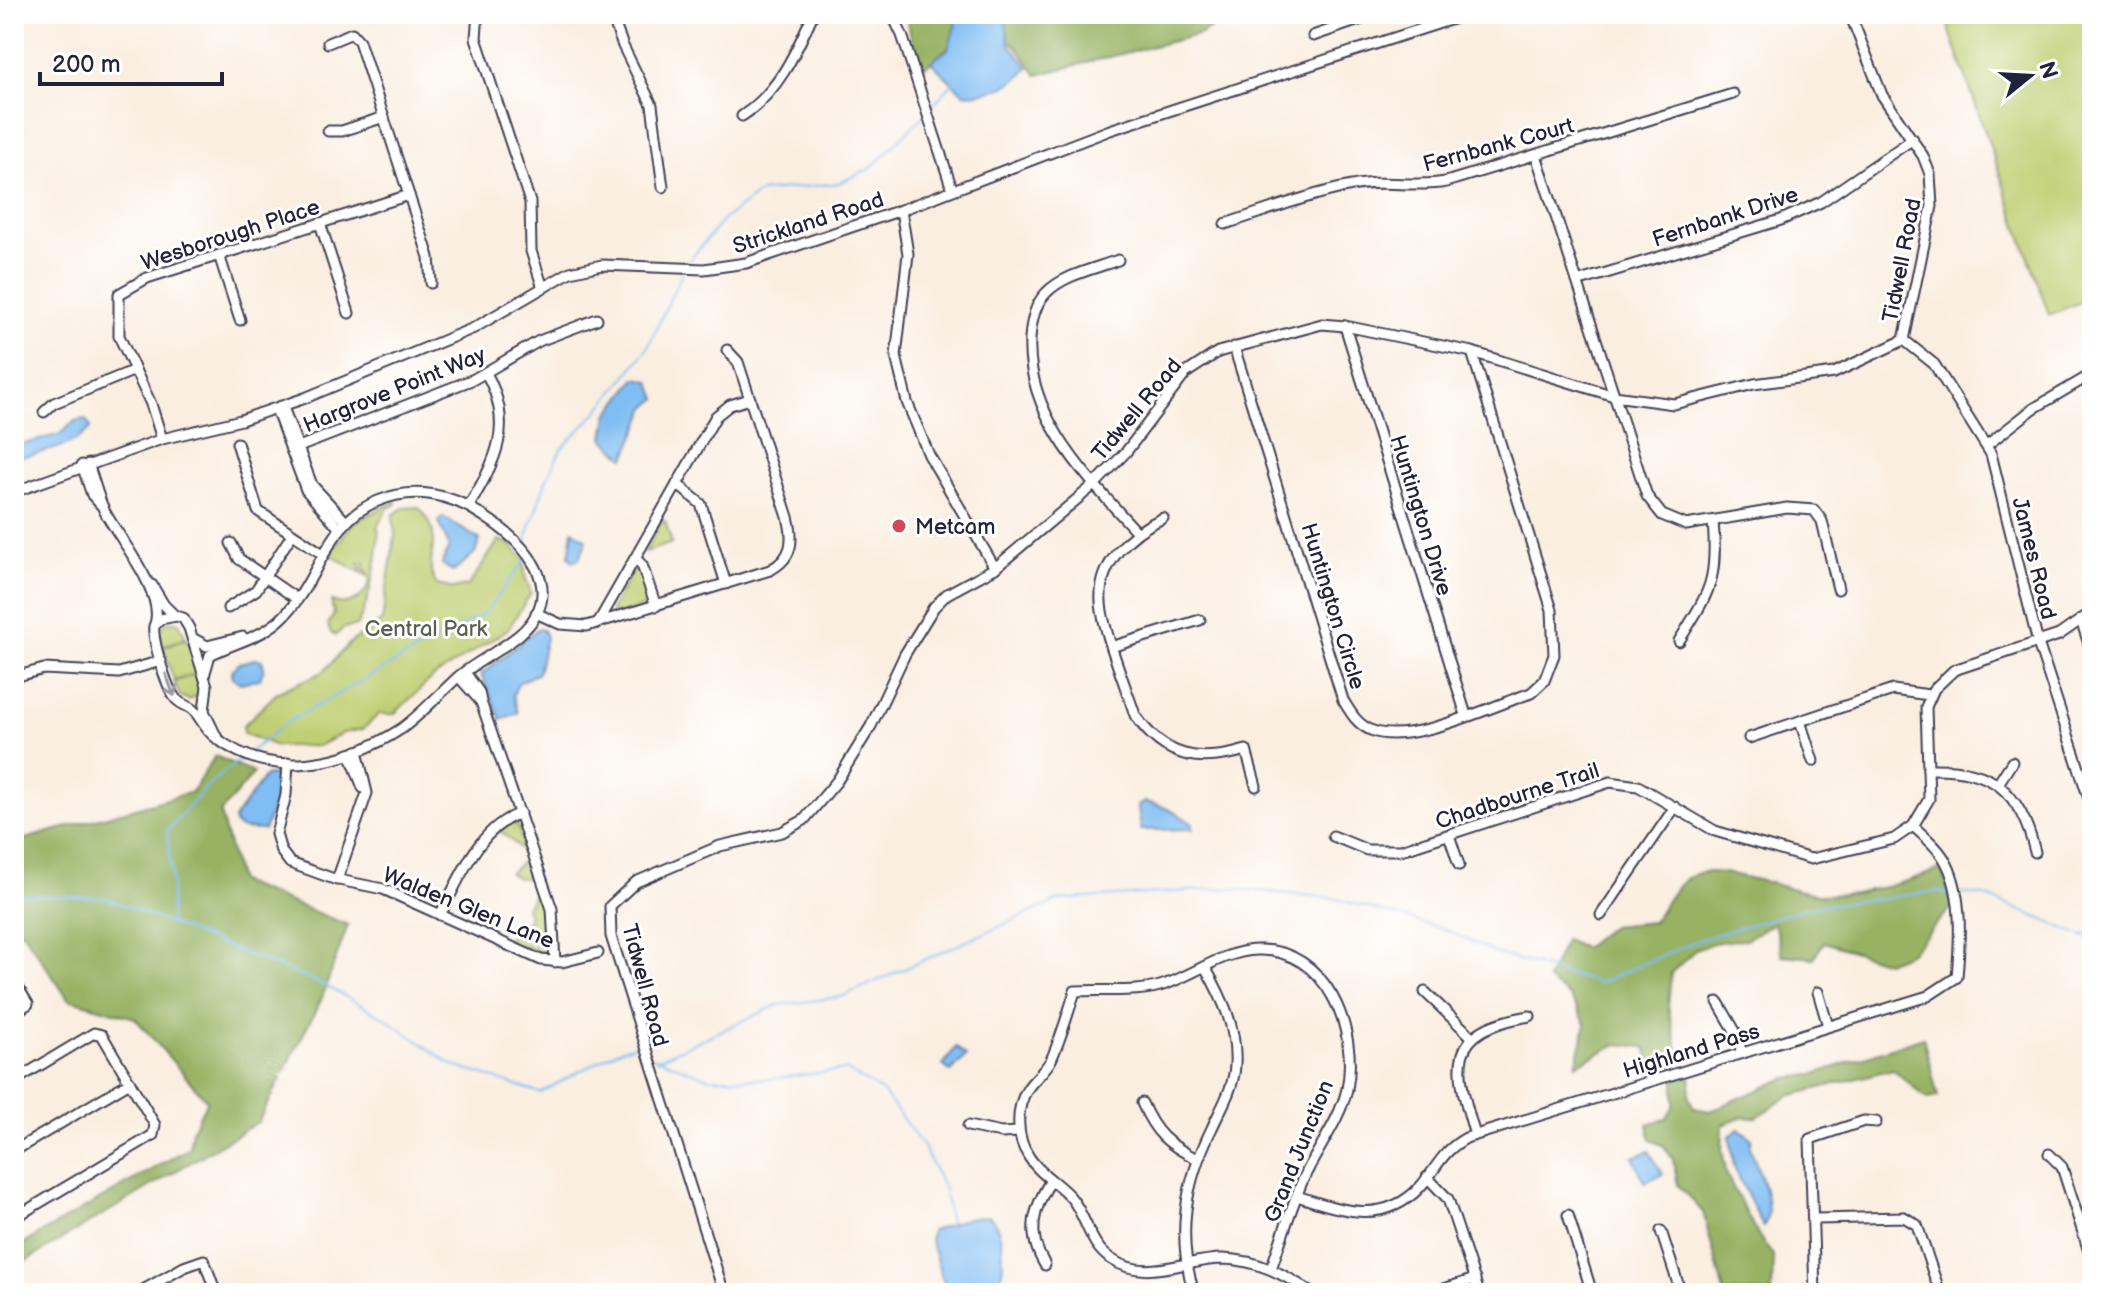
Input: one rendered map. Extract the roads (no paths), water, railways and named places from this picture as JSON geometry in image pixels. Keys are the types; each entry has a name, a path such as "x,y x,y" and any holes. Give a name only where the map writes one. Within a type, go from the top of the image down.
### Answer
{"street":[{"path":"478,14 476,38 530,202 530,247 542,285"},
{"path":"611,14 652,105 663,187"},
{"path":"742,116 759,105 775,86 813,14"},
{"path":"892,14 902,35 952,189"},
{"path":"1313,36 1376,14"},
{"name":"Strickland Road","path":"87,465 162,439 280,408 474,328 542,285 570,272 602,265 704,269 734,266 901,210 1170,109 1468,14"},
{"name":"Tidwell Road","path":"724,1293 611,936 610,906 621,892 651,875 720,846 789,829 804,820 837,781 871,726 905,654 934,607 947,594 995,568 1094,485 1126,452 1186,373 1201,361 1234,347 1322,324 1345,326 1472,352 1614,396 1674,404 1754,384 1834,373 1904,340 1932,206 1930,174 1913,139 1882,95 1850,14"},
{"path":"328,43 352,33 359,41 429,257 431,283"},
{"name":"Fernbank Court","path":"1225,224 1351,186 1397,182 1424,186 1733,94"},
{"path":"328,131 342,131 384,117"},
{"name":"Fernbank Drive","path":"1580,281 1781,220 1821,202 1913,139"},
{"path":"1536,155 1580,281 1647,496 1662,515 1686,525 1787,508 1814,510 1822,521 1838,589"},
{"name":"Wesborough Place","path":"162,439 118,330 119,294 147,278 409,195"},
{"path":"901,210 908,254 896,356 907,402 933,463 995,568"},
{"path":"320,223 349,313"},
{"path":"219,255 240,320"},
{"path":"1118,260 1053,287 1039,303 1031,328 1031,375 1068,454 1136,531"},
{"name":"Hargrove Point Way","path":"295,449 486,373 553,334 597,319"},
{"name":"Huntington Drive","path":"1345,326 1466,715"},
{"name":"James Road","path":"1904,340 1934,364 1987,445 2038,643 2092,808"},
{"name":"Huntington Circle","path":"1234,347 1343,700 1353,717 1374,731 1400,735 1466,715 1538,687 1551,664 1555,637 1552,610 1472,352"},
{"path":"536,613 560,624 587,626 773,569 785,559 791,546 788,517 738,362 727,350"},
{"path":"44,412 54,403 135,370"},
{"path":"469,506 490,470 500,436 500,405 486,373"},
{"path":"1987,445 2033,409 2092,374"},
{"path":"598,623 718,413 733,403 750,399"},
{"path":"280,408 308,493 343,525"},
{"path":"140,447 157,423"},
{"path":"237,443 258,511 291,536 323,554"},
{"path":"92,485 96,469 109,457"},
{"path":"14,490 66,475 87,465"},
{"path":"87,465 92,485 103,507 147,580 175,616 187,623 204,676 206,696 202,715 208,732 246,758 288,763 353,752 404,726 462,674 519,634 536,613 541,589 533,559 525,548 469,506 436,495 405,494 378,501 343,525 282,618 262,632 210,655 204,676"},
{"path":"14,490 87,465"},
{"path":"66,475 80,476 92,485"},
{"path":"677,484 701,504 726,584"},
{"path":"1163,518 1136,531 1109,565 1100,602 1135,715 1143,727 1180,756 1218,758 1246,750 1256,786"},
{"path":"1679,641 1707,596 1717,565 1713,521"},
{"path":"228,608 252,594 291,536"},
{"path":"231,543 236,556 297,599"},
{"path":"635,558 642,565 656,606"},
{"path":"147,580 158,611 154,638 173,696 202,715"},
{"path":"1913,826 1929,799 1926,707 1929,695 1954,670 2059,635 2092,612"},
{"path":"155,624 161,619 175,616"},
{"path":"1114,646 1200,620"},
{"path":"2081,620 2092,653"},
{"path":"192,637 207,646 262,632"},
{"path":"14,677 44,669 119,673 161,661"},
{"path":"462,674 481,702 553,914 555,962"},
{"path":"1749,738 1893,690 1929,695"},
{"path":"184,704 197,703 206,696"},
{"path":"1800,721 1813,761"},
{"path":"337,880 365,790 353,752"},
{"path":"1998,784 2012,762"},
{"name":"Walden Glen Lane","path":"288,763 287,792 276,830 279,847 294,865 337,880 379,887 538,959 555,962 598,953"},
{"path":"1928,769 1958,768 1984,775 2006,790 2028,822 2035,852"},
{"name":"Chadbourne Trail","path":"1333,836 1367,850 1401,850 1610,782 1638,786 1715,831 1811,859 1894,839 1913,826"},
{"path":"1601,915 1675,807"},
{"path":"440,915 484,835 499,822 520,813"},
{"name":"Highland Pass","path":"1297,1196 1345,1212 1367,1214 1396,1207 1427,1177 1446,1149 1475,1135 1928,996 1957,977 1959,945 1953,881 1946,862 1913,826"},
{"path":"1449,835 1459,865"},
{"name":"Grand Junction","path":"1018,1132 1027,1090 1049,1064 1075,991 1163,986 1232,952 1260,949 1288,954 1314,971 1335,996 1350,1052 1347,1090 1297,1196 1271,1269"},
{"path":"1194,1293 1185,1263 1183,1212 1197,1159 1232,1085 1235,1066 1227,1007 1205,967"},
{"path":"14,981 28,1004 14,1013"},
{"path":"1425,992 1472,1037"},
{"path":"1818,992 1828,1026"},
{"path":"1718,1002 1735,1031 1742,1053"},
{"path":"1475,1135 1459,1082 1460,1060 1472,1037 1496,1022 1530,1016"},
{"path":"14,1081 94,1033 102,1035 155,1125 153,1135 14,1218"},
{"path":"14,1151 130,1082"},
{"path":"1142,1103 1154,1131 1169,1145 1197,1159"},
{"path":"1815,1293 1816,1219 1810,1139 1864,1121 1876,1122"},
{"path":"968,1126 1001,1133 1018,1132 1026,1154 1039,1172 1080,1209 1092,1240 1109,1258 1128,1268 1152,1271 1222,1259 1253,1262 1312,1293"},
{"path":"2049,1154 2062,1167 2092,1261"},
{"path":"1427,1177 1448,1199 1479,1293"},
{"path":"1045,1265 1037,1252 1032,1227 1036,1204 1051,1180"},
{"path":"1568,1215 1592,1293"},
{"path":"1816,1219 1904,1217 1917,1225 1940,1293"},
{"path":"1661,1231 1681,1293"},
{"path":"138,1293 184,1267 204,1260 216,1293"},
{"path":"14,1267 19,1293"},
{"path":"1431,1293 1475,1279"}],"water":[{"path":"959,14 1005,14 1009,43 1028,67 1023,73 999,88 963,93 931,62 948,49"},
{"path":"636,378 650,381 657,399 647,407 625,458 604,439 608,415"},
{"path":"85,419 91,427 68,444 20,457 16,452 20,445 60,434 75,421"},
{"path":"443,517 480,540 475,553 453,572 442,564 449,546 439,522"},
{"path":"573,530 587,540 579,559 573,561 569,557"},
{"path":"537,629 543,630 546,637 538,673 518,683 513,695 518,713 501,719 481,675"},
{"path":"262,660 264,668 260,679 240,683 232,677 231,671 239,663"},
{"path":"278,774 276,799 264,830 243,829 235,825 234,819 265,776"},
{"path":"1144,802 1176,813 1193,824 1193,829 1141,830 1138,806"},
{"path":"956,1047 966,1056 951,1072 943,1065"},
{"path":"1739,1128 1752,1139 1750,1147 1767,1198 1767,1218 1763,1227 1734,1167 1730,1136"},
{"path":"1649,1151 1663,1174 1645,1182 1633,1157"},
{"path":"989,1216 999,1231 1003,1253 1002,1275 996,1293 947,1293 930,1240 931,1231 968,1218"}],"waterway":[{"path":"931,107 953,83"},
{"path":"686,264 724,219 760,192 839,183 871,168 924,115"},
{"path":"526,549 527,536 546,481 561,449 599,410 647,349 682,273"},
{"path":"251,751 289,721 484,614 526,559"},
{"path":"170,924 172,877 167,831 210,783 242,758"},
{"path":"656,1060 778,1005 841,997 1059,900 1229,888 1333,898 1444,929 1498,954 1599,983 1701,939 1809,907 1939,891 1952,893"},
{"path":"1959,893 1985,896 2092,940"},
{"path":"14,895 106,898 324,985 387,1019 452,1065 540,1093 617,1051 640,1043"},
{"path":"2082,936 2092,930"},
{"path":"654,1057 709,1078 769,1079 846,1070 883,1092 924,1148 944,1189 950,1223"}],"place":[{"name":"Metcam","path":"899,526"}],"park label":[{"name":"Central Park","path":"426,628"}]}
